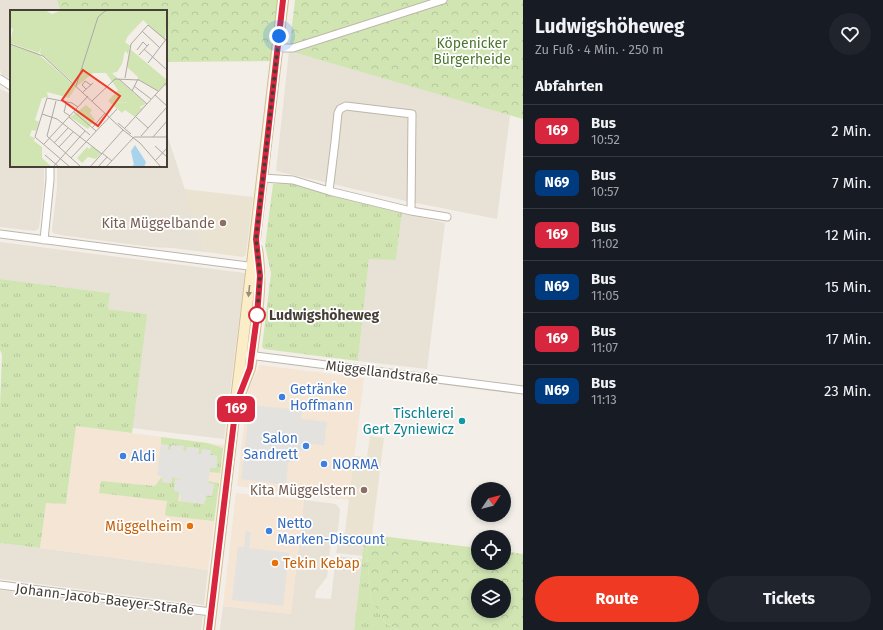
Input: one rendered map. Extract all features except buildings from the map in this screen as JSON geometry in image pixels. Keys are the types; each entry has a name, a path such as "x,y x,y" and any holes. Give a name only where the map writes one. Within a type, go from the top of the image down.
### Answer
{"main road":[{"path":"209,630 238,380 247,355 256,267 256,239 283,0"}],"street":[{"path":"277,48 293,48 443,0"},
{"path":"0,79 10,85"},
{"path":"329,191 336,142 338,113 340,109 346,106 412,114 411,211"},
{"path":"44,240 50,167"},
{"path":"263,178 293,180 329,191 411,211 447,218"},
{"path":"0,234 256,267"},
{"name":"Müggellandstraße","path":"247,355 523,390"},
{"name":"Johann-Jacob-Baeyer-Straße","path":"0,585 211,612"}],"shaded area":[{"path":"0,0 57,0 60,10 10,10 10,79 2,75 0,70"},
{"path":"289,51 510,115 497,219 406,201 276,171"},
{"path":"0,89 10,94 10,167 44,167 44,185 39,228 35,231 0,227"},
{"path":"167,134 205,252 151,247 53,233 52,230 57,188 57,167 167,167"},
{"name":"Kita Müggelbande","path":"184,189 253,197 246,255 243,257 205,252"},
{"path":"402,213 445,223 427,369 358,361 369,258 396,260"},
{"path":"0,242 245,273 224,439 132,428 146,314 108,309 110,293 0,279"},
{"path":"260,365 364,378 349,500 237,486 248,391"},
{"path":"250,405 302,410 301,419 327,422 324,445 304,443 303,451 294,450 293,462 288,462 286,485 241,479"},
{"path":"76,426 224,445 208,570 40,548 46,502 66,504"},
{"name":"Kita Müggelstern","path":"370,436 384,438 372,535 345,532 354,456 367,457"},
{"path":"161,444 168,445 168,450 170,450 171,445 184,446 183,452 186,452 187,447 199,448 198,454 201,454 202,449 211,450 210,455 217,456 216,468 210,468 208,483 214,484 212,496 207,495 204,504 180,501 181,496 179,495 179,492 174,491 175,479 181,479 172,477 171,483 162,482 162,476 157,475"},
{"path":"236,493 304,500 291,614 223,606"},
{"path":"304,500 336,504 340,509 338,530 331,541 327,577 316,591 315,598 331,599 336,556 362,559 354,630 220,630 223,606 291,614"},
{"path":"246,531 251,532 249,548 289,553 283,606 232,600 238,547 244,547"},
{"path":"345,532 365,534 363,556 336,553 338,543"},
{"path":"0,543 208,570 204,605 0,579"},
{"path":"0,590 203,616 201,630 0,630"}],"green space":[{"path":"57,0 278,0 273,61 167,62 167,10 60,10"},
{"name":"Köpenicker Bürgerheide","path":"295,0 523,0 523,119 289,51"},
{"path":"295,183 353,201 402,213 396,260 369,259 358,361 264,349 262,347 271,273 265,246 273,184"},
{"path":"0,279 110,293 108,309 147,314 132,433 76,426 66,504 46,503 40,548 0,543 0,407 2,355 0,350"},
{"path":"161,437 207,443 223,448 220,473 209,472 210,468 216,468 217,456 210,455 211,450 198,454 199,449 187,447 186,452 171,445 171,450 168,450 161,444"},
{"path":"163,475 162,482 171,483 172,477 181,479 174,491 180,491 178,501 204,504 206,495 212,496 208,481 219,483 214,521 165,515 167,501 99,493 101,481 155,486"},
{"path":"365,534 371,599 386,624 398,630 354,630"},
{"path":"365,534 471,547 471,570 511,570 511,552 523,554 523,630 398,630 386,624 371,599"}],"bus line":[{"name":"169","path":"209,630 236,404 250,368 257,316 260,268 256,239 283,0"}],"place":[{"name":"Kita Müggelbande","path":"223,223"},
{"name":"Ludwigshöheweg","path":"257,315"},
{"name":"Getränke Hoffmann","path":"282,397"},
{"name":"Tischlerei Gert Zyniewicz","path":"462,421"},
{"name":"Salon Sandrett","path":"306,446"},
{"name":"Aldi","path":"123,456"},
{"name":"NORMA","path":"324,464"},
{"name":"Kita Müggelstern","path":"364,490"},
{"name":"Müggelheim","path":"190,526"},
{"name":"Netto Marken-Discount","path":"269,531"},
{"name":"Tekin Kebap","path":"275,563"}],"route":[{"path":"257,315 260,268 256,239 279,36"}]}
